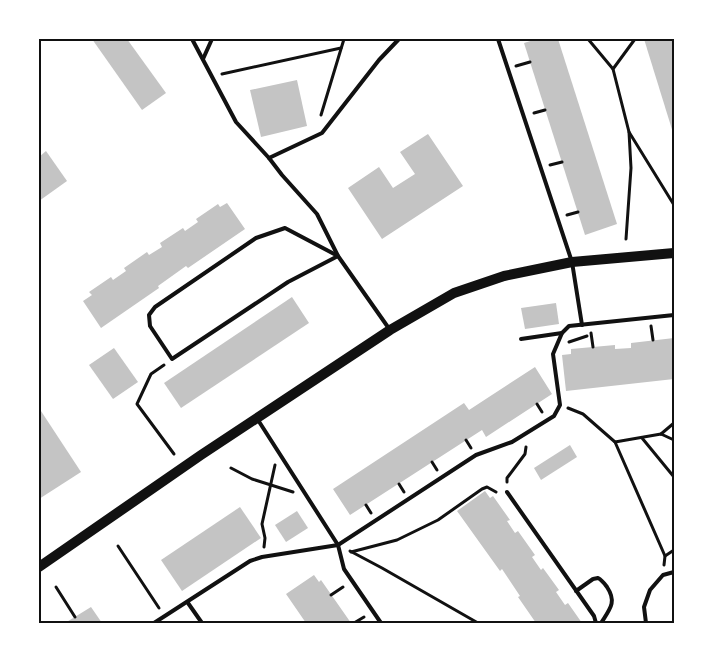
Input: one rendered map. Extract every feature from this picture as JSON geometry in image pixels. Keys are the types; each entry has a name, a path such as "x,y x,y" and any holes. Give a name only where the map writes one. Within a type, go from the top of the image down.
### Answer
{"main road":[{"path":"39,567 256,418 390,330 454,293 504,276 572,262 674,253"}],"lane":[{"path":"192,39 236,122 270,158 282,175 317,214 338,256 390,330"},
{"path":"203,59 212,39"},
{"path":"270,158 322,133 378,60 399,39"},
{"path":"498,39 572,262 582,325"},
{"path":"284,228 338,256 288,282 172,359 150,326 149,315 155,308 256,238 284,228"},
{"path":"154,623 188,603 250,561 262,557 338,545 476,456 512,442 554,416 560,405 553,354 562,333 569,326 674,315"},
{"path":"521,339 562,333"},
{"path":"256,418 338,545 344,570 381,623"},
{"path":"507,492 594,616 596,623"},
{"path":"646,623 644,607 650,590 663,575 674,572"},
{"path":"576,591 593,579 598,578 602,580 612,595 612,604 601,623"},
{"path":"188,603 202,623"}],"path":[{"path":"314,137 344,39"},
{"path":"588,39 613,69 629,132 631,168 626,239"},
{"path":"613,69 635,39"},
{"path":"212,76 342,48"},
{"path":"629,132 674,205"},
{"path":"172,359 151,374 137,404 174,454"},
{"path":"560,405 583,414 615,442 665,556 663,575"},
{"path":"615,442 661,434 674,423"},
{"path":"507,492 507,478 526,454 526,433"},
{"path":"661,434 674,440"},
{"path":"642,438 674,477"},
{"path":"262,557 265,538 262,524 278,451"},
{"path":"231,468 252,480 307,496"},
{"path":"351,552 397,540 438,520 482,489 488,487 495,490 500,497"},
{"path":"338,545 478,623"},
{"path":"118,546 165,616"},
{"path":"665,556 674,550"},
{"path":"56,587 75,616"}],"building":[{"path":"92,39 127,39 166,93 142,110"},
{"path":"537,39 558,39 617,224 585,235 524,43"},
{"path":"644,39 674,39 674,136"},
{"path":"297,80 307,126 261,137 250,90"},
{"path":"428,134 463,186 382,239 348,188 379,167 393,188 415,174 400,152"},
{"path":"46,151 67,181 39,201 39,157"},
{"path":"227,203 245,229 188,268 186,266 158,286 159,288 101,328 83,301 92,295 89,292 111,277 113,280 126,271 124,268 147,252 149,255 162,247 160,243 183,228 185,231 198,222 196,219 218,204 220,207"},
{"path":"292,297 309,323 181,408 164,383"},
{"path":"556,303 559,324 525,329 521,308"},
{"path":"674,338 674,379 566,391 562,355 571,354 571,349 615,345 615,349 631,348 631,343"},
{"path":"114,348 138,382 113,399 89,365"},
{"path":"535,367 552,394 486,437 482,430 350,515 333,489 464,403 469,410"},
{"path":"39,408 81,472 39,499"},
{"path":"570,445 577,457 541,480 534,468"},
{"path":"485,491 490,498 493,496 510,520 507,521 515,533 518,531 535,555 532,557 541,570 543,568 559,590 556,592 565,605 568,603 582,623 536,623 502,569 500,571 457,511"},
{"path":"240,507 261,538 182,591 161,560"},
{"path":"297,511 308,528 286,542 275,525"},
{"path":"314,575 319,582 321,580 351,623 306,623 286,594"},
{"path":"91,607 102,623 65,623"}]}
